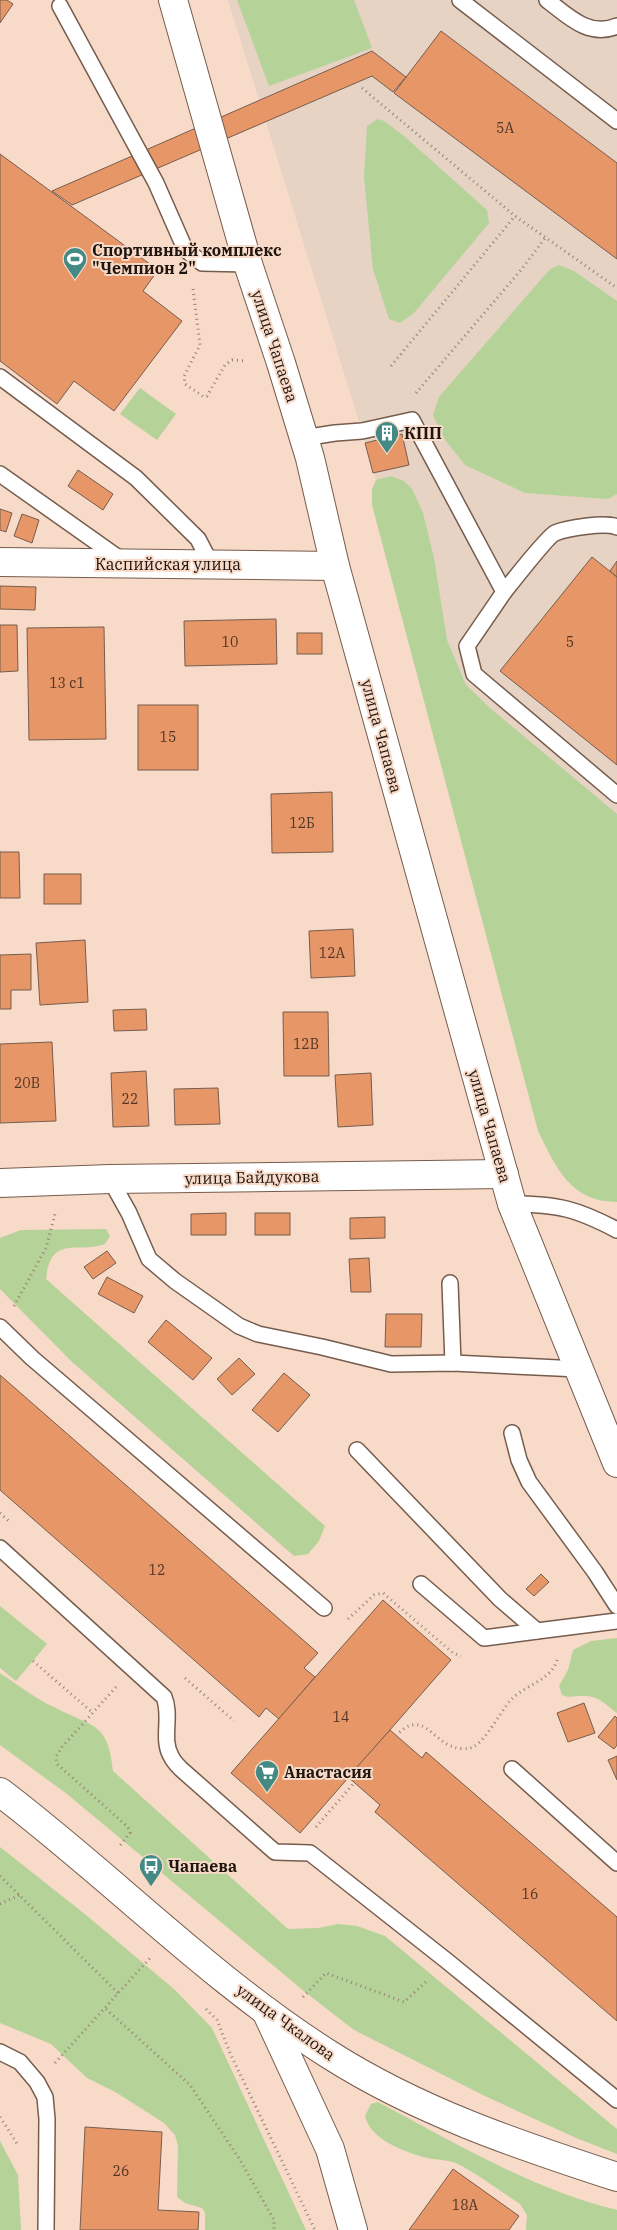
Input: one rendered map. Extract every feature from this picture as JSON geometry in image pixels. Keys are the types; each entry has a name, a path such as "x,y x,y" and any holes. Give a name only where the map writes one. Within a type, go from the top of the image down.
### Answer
{"main road":[{"name":"улица Чапаева","path":"173,0 248,264 281,363 303,438 336,566 512,1204 617,1463"},
{"name":"Каспийская улица","path":"0,562 336,566"},
{"name":"улица Байдукова","path":"0,1183 110,1179 504,1174"},
{"name":"улица Чкалова","path":"0,1792 39,1821 99,1874 266,2011 346,2064 378,2083 454,2120 526,2148 617,2177"},
{"path":"266,2011 330,2149 354,2230"}],"lane":[{"path":"460,0 617,121"},
{"path":"547,0 583,27 607,30 617,26"},
{"path":"60,6 156,183 185,249 202,263 248,264"},
{"path":"0,377 136,478 198,540 211,564"},
{"path":"303,438 336,432 362,431 412,420 504,592"},
{"path":"0,474 60,514 128,564"},
{"path":"617,527 612,525 589,526 554,533 504,592 467,646 474,674 617,795"},
{"path":"110,1179 129,1213 149,1259 175,1281 239,1326 258,1334 391,1364 453,1363 579,1369"},
{"path":"512,1204 546,1204 584,1213 617,1230"},
{"path":"450,1283 453,1363"},
{"path":"1,1328 324,1608"},
{"path":"512,1433 519,1460 529,1482 595,1572 617,1606"},
{"path":"357,1450 500,1599 537,1631"},
{"path":"0,1548 164,1697 168,1712 167,1747 171,1757 202,1788 275,1852 310,1853 447,1961 617,2100"},
{"path":"421,1584 484,1638 617,1621"},
{"path":"512,1769 617,1863"},
{"path":"0,2052 20,2062 37,2082 45,2097 47,2120 46,2230"}],"path":[{"path":"362,88 515,216 617,288"},
{"path":"391,366 515,216"},
{"path":"412,398 521,270 545,238"},
{"path":"185,249 194,292 200,345 184,376 185,384 204,397 224,365 232,360 281,363"},
{"path":"1,1328 46,1248 56,1210 58,1181"},
{"path":"350,1618 374,1595 383,1593 454,1653 467,1655 474,1652 484,1638"},
{"path":"396,1736 404,1727 412,1725 429,1728 453,1747 474,1748 481,1744 497,1717 521,1690 550,1675 556,1665 558,1653"},
{"path":"33,1661 93,1712 62,1747 56,1757 57,1764 128,1827 130,1833 115,1852"},
{"path":"340,1800 354,1783"},
{"path":"0,1876 119,1994"},
{"path":"0,1904 20,1895"},
{"path":"144,1950 158,1963"},
{"path":"37,2082 106,2009 152,1956"},
{"path":"326,1974 404,2002"},
{"path":"204,2008 217,2020 230,2054 315,2230"},
{"path":"106,2009 190,2085 240,2160 274,2220 274,2230"}],"shaded area":[{"path":"228,0 617,0 617,1172 561,1144 362,431"}],"green space":[{"path":"237,0 354,0 372,48 269,86"},
{"path":"378,119 384,121 404,136 487,210 489,223 413,314 400,323 389,319 373,269 364,177 367,126"},
{"path":"559,265 574,271 617,301 617,494 608,499 525,493 465,465 445,440 433,415 439,397 550,269"},
{"path":"140,388 176,414 157,440 120,414"},
{"path":"391,476 404,481 412,489 423,513 434,558 447,640 466,685 490,708 617,814 617,1202 587,1196 576,1189 567,1180 551,1157 538,1131 372,505 372,489 376,480"},
{"path":"106,1229 110,1236 105,1244 95,1247 67,1248 53,1256 46,1279 325,1526 319,1541 308,1554 294,1556 71,1361 0,1289 0,1238 21,1230"},
{"path":"0,1606 47,1644 16,1681 0,1668"},
{"path":"617,1638 617,1713 603,1702 591,1696 568,1697 562,1695 559,1686 568,1670 573,1650 591,1641"},
{"path":"0,1673 27,1692 97,1729 107,1743 113,1771 288,1929 318,1928 338,1924 357,1926 385,1936 617,2129 617,2154 576,2138 487,2097 354,2030 305,1992 67,1794 0,1745"},
{"path":"0,1847 86,1915 175,1990 212,2028 306,2230 205,2230 205,2213 202,2208 185,2203 177,2197 178,2146 175,2135 164,2123 117,2093 87,2078 51,2044 0,2023"},
{"path":"378,2102 494,2164 555,2190 617,2210 617,2230 526,2230 527,2215 520,2204 474,2173 454,2162 423,2157 406,2151 388,2143 373,2131 365,2116 371,2104"},
{"path":"0,2141 18,2175 21,2230 0,2230"}],"building":[{"path":"0,0 7,0 13,4 0,23"},
{"path":"441,31 617,163 617,259 394,93"},
{"path":"372,51 406,77 393,92 372,76 72,205 52,191"},
{"name":"Спортивный комплекс \"Чемпион 2\"","path":"0,154 158,270 143,291 182,321 114,411 74,381 57,404 0,361"},
{"name":"КПП","path":"402,434 409,465 373,473 365,443"},
{"path":"78,470 113,494 103,510 68,486"},
{"path":"0,509 12,513 6,532 0,530"},
{"path":"22,514 39,520 32,543 14,536"},
{"path":"592,557 617,577 617,765 500,671"},
{"path":"617,561 617,577 610,571"},
{"path":"0,586 36,587 35,610 0,609"},
{"path":"276,619 277,664 185,666 184,621"},
{"path":"0,625 17,625 18,671 0,672"},
{"path":"104,627 106,739 29,740 27,628"},
{"path":"297,633 322,633 322,654 297,654"},
{"path":"138,705 198,705 198,770 138,770"},
{"path":"332,792 333,852 272,853 271,794"},
{"path":"0,852 19,852 20,898 0,898"},
{"path":"44,874 81,874 81,904 44,904"},
{"path":"353,929 355,976 311,978 309,931"},
{"path":"85,940 88,1002 40,1005 36,943"},
{"path":"31,954 31,990 11,990 11,1009 0,1009 0,955"},
{"path":"146,1009 147,1030 114,1031 113,1010"},
{"path":"283,1012 328,1012 329,1076 284,1076"},
{"path":"52,1042 56,1121 0,1123 0,1044"},
{"path":"146,1071 149,1126 113,1127 111,1073"},
{"path":"371,1073 373,1125 338,1127 335,1075"},
{"path":"218,1088 220,1124 175,1125 174,1089"},
{"path":"226,1213 226,1235 191,1235 191,1214"},
{"path":"255,1213 290,1213 290,1235 255,1235"},
{"path":"385,1217 385,1238 350,1239 350,1218"},
{"path":"107,1251 116,1263 93,1279 84,1267"},
{"path":"369,1258 371,1292 351,1292 349,1259"},
{"path":"107,1277 143,1296 134,1313 98,1294"},
{"path":"386,1314 422,1314 421,1347 385,1347"},
{"path":"166,1320 212,1358 193,1380 148,1342"},
{"path":"239,1358 255,1374 232,1395 217,1379"},
{"path":"284,1373 310,1395 278,1432 252,1410"},
{"path":"0,1375 318,1653 304,1668 315,1677 279,1719 266,1708 259,1717 0,1490"},
{"path":"541,1574 549,1582 534,1596 526,1589"},
{"path":"383,1600 451,1660 300,1833 231,1773"},
{"path":"584,1703 595,1733 568,1742 557,1713"},
{"path":"615,1716 617,1718 617,1745 614,1749 598,1737"},
{"path":"390,1730 422,1758 426,1752 617,1917 617,2021 375,1812 380,1805 348,1777"},
{"path":"617,1756 617,1780 608,1760"},
{"path":"85,2127 162,2132 158,2210 199,2212 198,2230 80,2230"},
{"path":"453,2169 519,2216 509,2230 409,2230"}],"place":[{"name":"Спортивный комплекс \"Чемпион 2\"","path":"75,280"},
{"name":"КПП","path":"387,454"},
{"name":"Анастасия","path":"267,1793"},
{"name":"Чапаева","path":"151,1887"}]}
